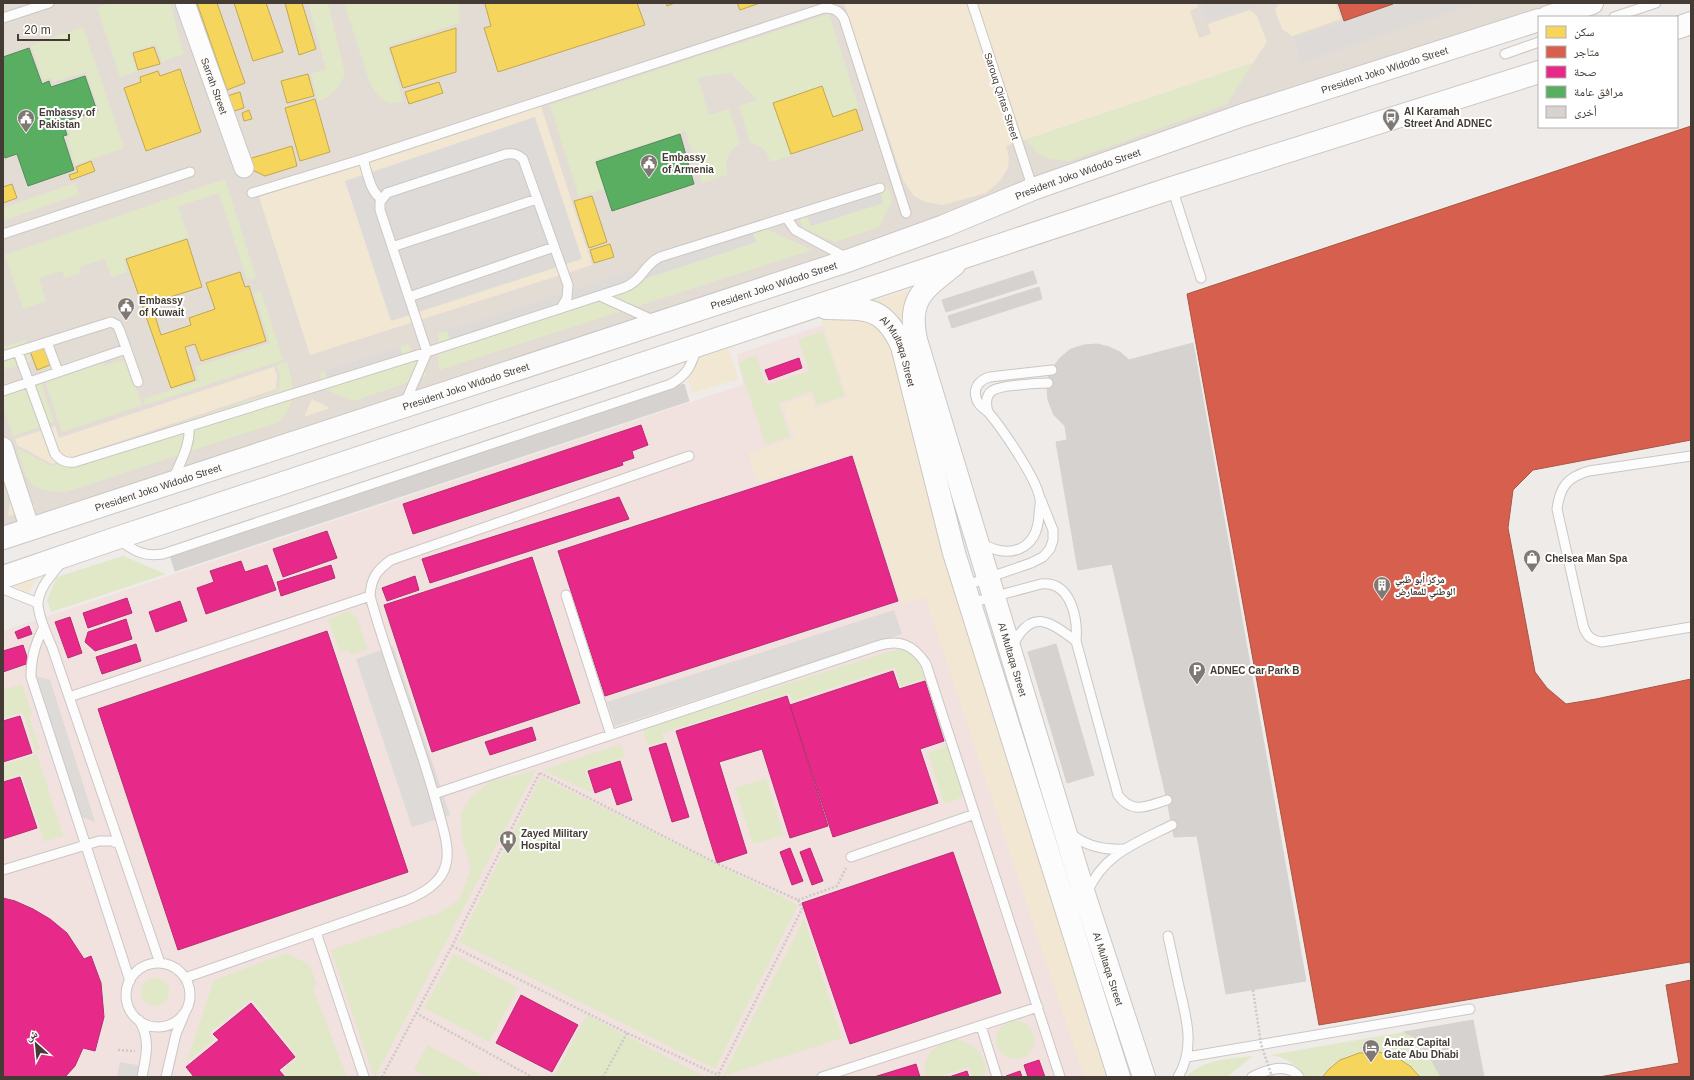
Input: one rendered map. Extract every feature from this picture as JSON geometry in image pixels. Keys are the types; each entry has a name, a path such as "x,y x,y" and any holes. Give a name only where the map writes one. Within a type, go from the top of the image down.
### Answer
{"street":[{"name":"Sarrah Street","path":"185,3 244,168"},
{"path":"1551,16 1592,3"},
{"name":"President Joko Widodo Street","path":"3,538 172,481 850,260 944,226 1033,189 1243,115 1538,20"},
{"path":"1678,28 1691,23"},
{"path":"3,577 964,256 1172,188 1538,72"},
{"name":"Al Multaqa Street","path":"964,256 923,292 917,301 913,312 913,323 925,371 1085,897 1144,1077"},
{"name":"Al Multaqa Street","path":"811,307 868,310 880,315 889,322 896,332 902,346 954,553 1119,1077"},
{"path":"3,447 30,529"}],"lane":[{"path":"3,18 49,3"},
{"name":"Sarouq Qirtas Street","path":"972,3 1033,189"},
{"path":"1617,16 1656,3"},
{"path":"252,193 363,159 824,8 830,8 841,14 844,20 906,213"},
{"path":"1505,54 1538,42"},
{"path":"404,406 427,352 380,210 382,199 391,191 512,153 518,154 523,159 568,285 567,298 561,308"},
{"path":"363,159 374,191 378,197 382,199"},
{"path":"3,234 190,172"},
{"path":"18,352 51,447 60,460 67,463 75,462 427,352 600,296 637,281 649,263 660,257 880,188"},
{"path":"1172,188 1201,278"},
{"path":"392,247 537,199"},
{"path":"786,217 794,230 850,260"},
{"path":"409,297 554,247"},
{"path":"600,296 658,322"},
{"path":"3,356 111,322 117,325 120,331 138,382"},
{"path":"47,342 58,372"},
{"path":"117,538 142,554 152,556 171,551 671,384 682,378 688,371 698,344"},
{"path":"3,391 126,349"},
{"path":"967,595 991,588 1043,557 1050,549 1053,540 1053,530 1028,470 988,412 978,402 976,391 981,381 990,377 1052,370"},
{"path":"988,412 986,402 987,397 995,389 1048,382"},
{"path":"172,481 188,443 190,433 189,427"},
{"path":"185,978 420,894 432,886 441,876 447,864 445,837 434,794 370,596 370,585 374,575 381,567 391,560 689,456"},
{"path":"1691,456 1589,471 1577,475 1565,484 1559,495 1557,509 1582,625 1589,638 1602,642 1691,627"},
{"path":"976,540 998,551 1017,550 1027,545 1034,537 1037,528 1040,499"},
{"path":"68,555 49,578 38,603 44,627 160,963"},
{"path":"967,595 991,588 1049,583 1056,585 1063,590 1068,597 1077,626 1076,641 1118,795 1123,803 1139,808 1167,800"},
{"path":"3,589 38,603"},
{"path":"566,595 612,734"},
{"path":"69,697 370,596"},
{"path":"1010,652 1018,634 1026,626 1038,621 1050,623 1076,641"},
{"path":"44,627 36,642 31,660 31,677 130,981"},
{"path":"434,794 876,646 888,643 900,643 911,648 920,655 926,664 1060,1077"},
{"path":"851,857 975,814"},
{"path":"1085,897 1092,882 1101,869 1124,848 1172,825"},
{"path":"1064,826 1072,834 1091,846 1102,848 1124,848"},
{"path":"3,870 85,845 106,841 112,841 118,844"},
{"path":"316,932 364,1077"},
{"path":"1168,936 1188,1024 1189,1046 1187,1058 1184,1068 1178,1077"},
{"path":"166,1077 176,1034 189,1004 189,986 179,971 160,963 150,964 142,968 130,981 126,996 127,1003 134,1016 139,1020 156,1027 167,1026 177,1021 185,1013"},
{"path":"822,1077 1038,1007"},
{"path":"1187,1058 1470,1009"},
{"path":"139,1020 145,1032 148,1044 142,1077"},
{"path":"980,1026 997,1077"},
{"path":"1252,1077 1280,1068 1292,1070 1299,1077"}],"path":[{"path":"382,1077 452,946 540,773 716,863 798,900 802,909 719,1076 627,1033 452,946"},
{"path":"798,900 838,886 851,857"},
{"path":"1254,990 1261,1044 1272,1077"},
{"path":"416,1013 532,1077"},
{"path":"603,1077 627,1033"}],"shaded area":[{"path":"3,3 1569,3 880,240 3,528"},
{"path":"1201,3 1261,3 1207,21"},
{"path":"1399,3 1478,3 1302,62 1294,38"},
{"path":"535,117 582,259 391,321 345,181"},
{"path":"879,190 883,203 811,226 806,213"},
{"path":"752,231 756,242 451,343 447,331"},
{"name":"Zayed Military Hospital","path":"838,320 1085,1077 3,1077 3,631 743,385 737,354"},
{"path":"400,347 403,359 329,383 325,371"},
{"path":"894,610 902,634 615,726 607,702"},
{"path":"393,646 450,815 412,827 356,659"},
{"path":"36,676 50,680 95,822 82,817"},
{"path":"120,1062 142,1066 140,1077 117,1077"}],"green space":[{"path":"110,3 170,3 184,54 162,62 156,44 131,52 137,71 120,77 97,8"},
{"path":"308,3 328,3 345,74 334,91 318,102 311,74 326,69"},
{"path":"344,3 459,3 459,23 388,46 403,101 392,103 383,100 376,93 370,83"},
{"path":"829,14 859,108 833,117 822,86 773,102 790,156 770,162 768,155 763,149 750,143 739,106 757,100 731,73 698,78 709,115 729,109 740,144 729,153 726,166 728,175 702,183 685,131 595,160 604,189 579,197 550,105"},
{"path":"83,27 124,148 75,165 66,137 70,136 66,125 100,113 86,72 53,82 51,77 43,80 31,45"},
{"path":"1253,63 1227,104 1069,161 1054,160 1044,157 1035,151 1025,139"},
{"path":"225,179 256,277 247,280 219,193 178,206 189,238 124,259 127,272 111,277 105,259 79,267 81,273 65,278 62,271 39,278 46,301 23,309 5,255"},
{"path":"75,183 79,194 3,221 3,208"},
{"path":"888,187 892,201 879,227 835,242 803,228 799,215 806,213 811,226 883,203 879,190"},
{"path":"762,227 812,250 439,370 438,334 447,331 451,342 756,242 752,231"},
{"path":"261,291 283,360 145,405 143,399 199,381 195,367 270,343 254,293"},
{"path":"823,331 845,396 817,405 812,391 779,403 790,436 766,445 738,362 756,355 766,385 809,371 798,339"},
{"path":"25,340 31,361 3,370 3,347"},
{"path":"408,344 427,376 354,401 324,389 319,373 325,371 329,383 403,359 400,347"},
{"path":"99,352 104,366 127,359 142,405 62,432 42,371"},
{"path":"287,362 293,386 293,394 289,407 279,422 66,492 43,490 36,487 23,469 17,448 51,466 278,391 280,376 276,365"},
{"path":"38,373 54,422 13,436 3,406 3,385"},
{"path":"123,556 166,574 51,612 47,600 57,577"},
{"path":"349,611 356,617 368,649 351,655 349,649 340,652 328,619"},
{"path":"901,648 918,656 929,677 901,686 895,667 792,701 790,693 662,733 664,741 648,745 643,729"},
{"path":"22,684 32,714 29,716 40,750 35,751 23,712 3,718 3,690"},
{"path":"621,744 625,757 585,770 593,793 543,770"},
{"path":"949,746 962,787 962,795 956,800 944,803 928,753"},
{"path":"37,754 63,836 44,842 22,774 3,780 3,765"},
{"path":"536,770 374,1077 331,950 439,913 460,899 471,868 462,839 461,813 472,796 489,782"},
{"path":"541,777 798,905 715,1069 459,942"},
{"path":"766,778 784,835 753,844 735,788"},
{"path":"804,919 842,1038 723,1076"},
{"path":"287,953 309,965 317,984 313,989 347,1077 287,1077 283,1070 298,1057 252,999 209,1033 214,1040 187,1061 214,980"},
{"path":"454,954 518,988 489,1042 424,1008"},
{"path":"155,978 165,982 169,992 165,1002 155,1006 145,1002 141,992 145,982"},
{"path":"587,1015 705,1077 554,1077"},
{"path":"1011,1021 1019,1021 1029,1026 1033,1033 1033,1047 1029,1054 1019,1059 1011,1059 1001,1054 999,1051 996,1044 996,1036 1001,1026 1004,1024"},
{"path":"1404,1032 1416,1038 1426,1051 1441,1077 1421,1077 1403,1061 1394,1056 1373,1051 1351,1055 1340,1060 1316,1078 1302,1077 1293,1064 1281,1057 1270,1055"},
{"path":"956,1039 969,1044 983,1057 985,1063 984,1077 972,1077 969,1067 937,1077 926,1077 925,1063 932,1051 942,1043"},
{"path":"428,1045 481,1075 479,1077 428,1077 414,1069"},
{"path":"1253,1056 1227,1077 1186,1077 1193,1071 1209,1063 1226,1059"}],"sand":[{"path":"844,3 1197,3 1198,7 1190,11 1199,38 1211,34 1208,24 1250,10 1257,16 1267,42 1253,63 1006,146 1009,158 1008,168 1000,181 986,193 943,205 926,202 914,196 903,180"},
{"path":"1279,3 1335,3 1341,19 1292,36 1282,29 1275,10"},
{"path":"540,103 592,265 310,355 258,194"},
{"path":"912,289 903,328 876,300"},
{"path":"856,309 887,330 1108,1077 1084,1077 925,597 902,604 853,453 757,483 748,453 794,438 783,404 812,395 815,408 847,397 821,320"},
{"path":"728,348 739,379 692,393 687,376 699,357"},
{"path":"274,367 277,376 276,389 52,464 17,445 15,439 55,426 59,438"},
{"path":"312,399 330,408 304,417"},
{"path":"12,490 37,507 8,516"},
{"path":"37,577 29,593 12,585"}],"building: سكن":[{"path":"197,3 217,3 245,83 227,90"},
{"path":"234,3 266,3 283,52 253,61"},
{"path":"285,3 302,3 316,49 299,55"},
{"path":"486,3 637,3 645,25 498,72 484,28 491,26"},
{"path":"666,3 675,3 667,6"},
{"path":"737,3 760,3 740,10"},
{"path":"456,28 456,72 403,88 390,48"},
{"path":"154,47 160,64 138,70 133,53"},
{"path":"180,69 201,132 146,151 124,88 141,82 140,77 158,71 160,76"},
{"path":"308,74 314,96 287,103 281,81"},
{"path":"439,82 443,93 409,104 405,92"},
{"path":"822,86 833,117 856,109 863,130 791,154 773,103"},
{"path":"240,92 244,108 231,112 227,96"},
{"path":"315,99 330,152 300,161 285,108"},
{"path":"249,110 252,119 244,121 242,113"},
{"path":"292,146 297,166 265,176 248,168 245,160"},
{"path":"91,161 95,171 71,180 69,175 78,172 76,167"},
{"path":"12,184 17,198 3,203 3,187"},
{"path":"592,196 607,242 589,248 574,201"},
{"path":"187,239 202,287 151,303 161,335 191,325 189,318 215,309 206,283 240,272 245,287 249,286 266,341 201,361 195,344 185,347 195,380 171,388 126,259"},
{"path":"610,244 614,257 594,263 590,250"},
{"path":"44,346 50,365 37,370 30,351"},
{"name":"Andaz Capital Gate Abu Dhabi","path":"1379,1052 1396,1057 1410,1066 1420,1077 1322,1077 1340,1060 1359,1053"}],"building: متاجر":[{"path":"1338,3 1393,3 1393,4 1344,21"},
{"name":"مركز أبو ظبي الوطني للمعارض","path":"1691,126 1691,440 1533,470 1513,490 1508,528 1535,672 1547,688 1566,704 1691,679 1691,969 1690,962 1319,1025 1187,294"},
{"path":"1691,980 1691,1077 1599,1077 1679,1063 1666,985"}],"building: صحة":[{"path":"799,358 802,368 769,380 765,370"},
{"path":"641,425 648,445 632,451 634,458 622,462 623,465 413,534 403,504"},
{"path":"852,456 898,601 605,696 558,551"},
{"path":"619,497 629,519 430,583 422,559"},
{"path":"327,531 337,558 283,577 273,549"},
{"path":"532,557 580,703 432,752 384,605"},
{"path":"241,561 245,572 267,565 276,590 206,614 197,588 214,582 210,571"},
{"path":"331,565 335,578 281,596 277,582"},
{"path":"415,576 419,590 387,601 382,588"},
{"path":"127,598 132,613 88,628 83,613"},
{"path":"180,601 187,621 156,632 149,612"},
{"path":"70,617 82,653 68,658 55,622"},
{"path":"126,619 132,639 95,651 85,642 88,632"},
{"path":"29,626 32,634 18,639 15,632"},
{"path":"327,631 408,872 178,950 98,709"},
{"path":"136,644 141,661 102,674 96,657"},
{"path":"23,645 29,663 3,672 3,651"},
{"path":"893,671 899,689 925,681 944,741 920,749 938,803 833,837 790,705"},
{"path":"787,696 828,826 790,838 762,749 719,762 747,853 717,863 676,731"},
{"path":"20,716 32,753 3,762 3,721"},
{"path":"532,727 536,740 490,755 485,742"},
{"path":"666,743 689,817 672,822 649,748"},
{"path":"620,761 632,800 617,805 611,787 595,793 588,771"},
{"path":"20,777 37,828 3,839 3,782"},
{"path":"790,848 803,881 792,885 780,852"},
{"path":"810,848 823,881 812,885 800,852"},
{"path":"953,852 1001,993 850,1044 802,903"},
{"path":"3,898 15,901 33,909 50,919 67,933 84,959 91,956 101,983 104,1017 95,1051 83,1048 75,1066 65,1077 3,1077"},
{"path":"521,995 578,1025 552,1072 496,1043"},
{"path":"251,1003 295,1057 279,1070 285,1077 194,1077 186,1067 219,1040 213,1034"},
{"path":"1039,1060 1045,1077 1028,1077 1024,1065"},
{"path":"916,1064 920,1077 874,1077"},
{"path":"967,1071 969,1077 949,1077"},
{"path":"1020,1071 1022,1077 1006,1077 1006,1076"}],"building: مرافق عامة":[{"path":"29,48 42,84 49,81 51,87 85,76 97,111 63,122 67,135 63,136 74,170 28,186 17,154 5,158 3,154 3,57"},
{"path":"680,134 694,184 612,211 596,162"}],"building: أخرى":[{"path":"1033,271 1037,283 946,312 942,300"},
{"path":"1039,287 1042,299 952,328 948,316"},
{"name":"ADNEC Car Park B","path":"1193,343 1306,981 1226,994 1197,836 1174,837 1167,800 1112,564 1078,570 1056,442 1067,440 1065,426 1054,415 1048,400 1047,389 1048,378 1053,367 1061,357 1071,349 1084,345 1097,344 1120,352 1129,360"},
{"path":"684,384 689,401 175,571 170,555"},
{"path":"1056,644 1094,775 1067,783 1028,652"},
{"path":"1473,1020 1484,1077 1441,1077 1426,1051 1416,1038 1404,1032"}],"place":[{"name":"Al Karamah Street And ADNEC","path":"1391,132"},
{"name":"Embassy of Pakistan","path":"26,133"},
{"name":"Embassy of Armenia","path":"649,178"},
{"name":"Embassy of Kuwait","path":"126,321"},
{"name":"Chelsea Man Spa","path":"1532,573"},
{"name":"مركز أبو ظبي الوطني للمعارض","path":"1382,600"},
{"name":"ADNEC Car Park B","path":"1197,685"},
{"name":"Zayed Military Hospital","path":"508,854"},
{"name":"Andaz Capital Gate Abu Dhabi","path":"1371,1063"}]}
